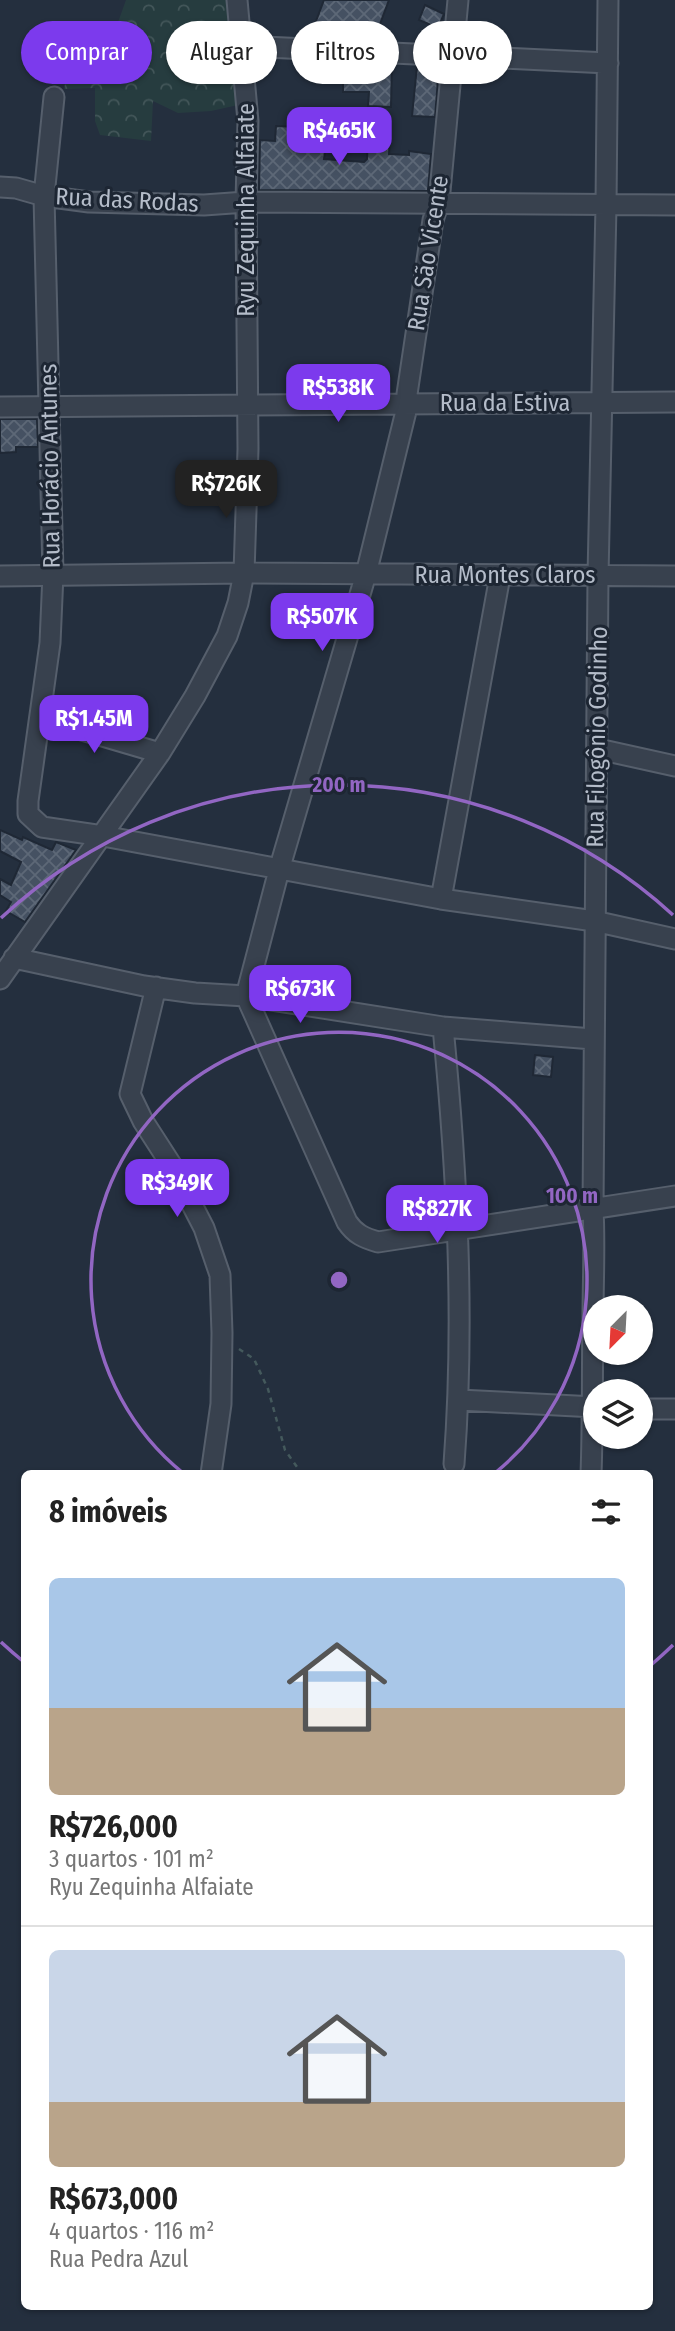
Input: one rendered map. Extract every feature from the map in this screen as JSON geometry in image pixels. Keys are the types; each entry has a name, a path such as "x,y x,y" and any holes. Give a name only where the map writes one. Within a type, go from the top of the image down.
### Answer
{"street":[{"name":"Ryu Zequinha Alfaiate","path":"237,0 239,21"},
{"name":"Rua São Vicente","path":"456,21 458,0"},
{"name":"Rua Filogônio Godinho","path":"594,1379 594,921 608,0"},
{"path":"277,48 413,53"},
{"path":"512,58 608,63"},
{"name":"Ryu Zequinha Alfaiate","path":"0,979 160,753 228,636 238,603 244,573 248,406 248,121 245,84"},
{"name":"Rua São Vicente","path":"246,996 279,870 366,574 408,403 433,220 439,202 449,84"},
{"name":"Rua Horácio Antunes","path":"54,97 44,196 53,574 50,643 27,814 42,827 103,836"},
{"name":"Rua das Rodas","path":"0,187 89,202 204,205 246,202 439,202 675,205"},
{"name":"Rua da Estiva","path":"0,407 675,402"},
{"name":"Rua Montes Claros","path":"0,576 244,573 675,576"},
{"path":"441,899 500,576"},
{"path":"41,718 160,753"},
{"path":"598,749 675,765"},
{"path":"103,836 441,899 594,921 675,939"},
{"path":"14,958 195,993 246,996 443,1027 593,1039"},
{"path":"156,987 130,1094 204,1228 220,1275 221,1405 212,1470"},
{"path":"246,996 353,1232 378,1242 675,1196"},
{"path":"443,1027 452,1123 457,1230 459,1400 454,1464"},
{"path":"459,1400 583,1406"},
{"path":"653,1409 675,1409"},
{"name":"Rua Filogônio Godinho","path":"591,1470 592,1449"}],"path":[{"path":"222,1345 236,1347 254,1359 268,1389 285,1450 299,1470"}],"green space":[{"path":"126,0 226,0 228,21 166,21 166,84 236,84 238,105 211,111 178,113 153,101 151,141 100,135 95,121 95,88 64,89 65,84 152,84 152,21 118,21"}],"building":[{"path":"324,0 389,0 381,21 316,21"},
{"path":"425,5 444,14 441,21 419,20"},
{"path":"343,84 392,84 391,107 368,106 369,92 343,92"},
{"path":"415,84 438,84 435,117 412,116"},
{"path":"276,126 301,127 300,142 305,142 305,152 325,152 324,159 364,162 367,159 368,135 390,136 389,154 409,155 409,151 431,154 428,191 259,190 260,140 275,141"},
{"path":"0,419 37,419 38,447 16,447 16,452 0,453"},
{"path":"0,830 52,850 56,842 76,850 25,922 6,911 11,902 0,895 0,879 11,885 21,862 0,851"},
{"path":"535,1055 553,1057 551,1077 533,1075"}]}
